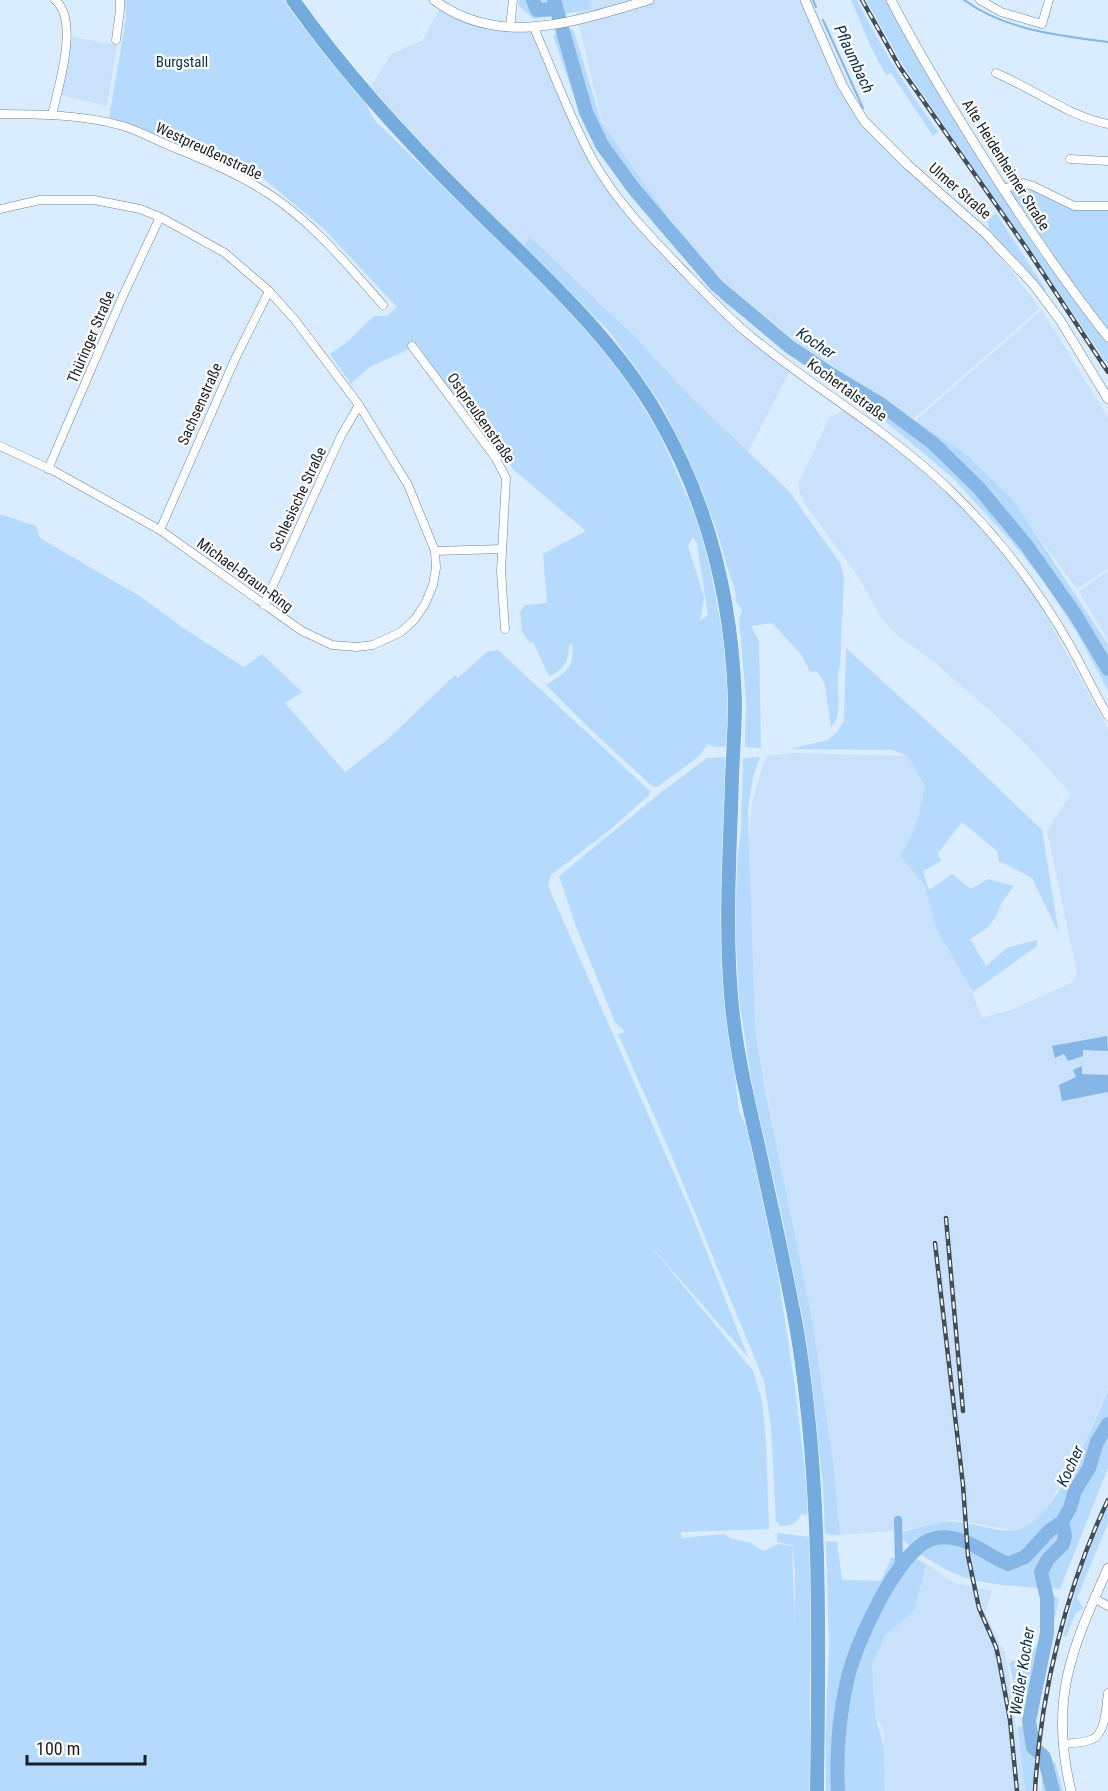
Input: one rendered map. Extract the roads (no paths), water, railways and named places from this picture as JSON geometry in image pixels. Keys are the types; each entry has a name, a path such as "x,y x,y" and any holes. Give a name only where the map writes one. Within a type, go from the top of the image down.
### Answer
{"highway":[{"path":"295,4 327,48 365,93 410,142 582,314 628,370 655,411 680,459 711,541 724,593 735,695 727,919 731,996 750,1111 778,1236 807,1401 818,1560 817,1791"}],"street":[{"path":"116,40 120,0"},
{"path":"434,0 461,15 489,24 534,28 570,22 649,0"},
{"path":"510,27 513,0"},
{"name":"Ulmer Straße","path":"805,0 842,85 864,121 908,165 985,233 1033,284 1060,320 1108,399"},
{"name":"Alte Heidenheimer Straße","path":"891,0 915,46 1025,225 1070,290 1108,338"},
{"path":"980,0 1000,12 1042,24 1049,0"},
{"path":"52,115 62,74 68,32 58,1"},
{"name":"Kochertalstraße","path":"534,28 572,120 596,164 623,204 708,297 753,338 893,440 954,494 1017,565 1071,647 1108,716"},
{"path":"996,73 1022,84 1087,119 1108,124"},
{"name":"Westpreußenstraße","path":"0,114 52,115 124,126 212,163 273,196 330,246 383,305"},
{"path":"1070,159 1108,161"},
{"path":"1003,189 1023,183 1074,206 1108,206"},
{"path":"0,209 40,200 94,200 140,209 160,217 225,253 269,291 295,320 359,405 408,485 435,551 502,549"},
{"name":"Thüringer Straße","path":"48,469 130,280 160,217"},
{"name":"Sachsenstraße","path":"160,530 236,357 269,291"},
{"name":"Ostpreußenstraße","path":"412,346 495,457 506,478 502,549 505,629"},
{"name":"Schlesische Straße","path":"264,605 341,436 359,405"},
{"name":"Michael-Braun-Ring","path":"0,446 48,469 160,530 302,631 332,645 357,647 373,645 400,633 415,619 425,604 433,585 436,568 435,551"},
{"path":"1071,1791 1063,1744 1062,1708 1066,1678 1077,1639 1108,1568"},
{"path":"1094,1599 1108,1606"},
{"path":"1063,1744 1091,1740 1098,1735 1106,1718 1108,1692"}],"waterway":[{"name":"Kocher","path":"533,0 537,10 556,9"},
{"name":"Kocher","path":"554,0 586,112 602,145 634,189 716,285 790,347 882,405 934,444 978,487 1027,546 1075,614 1108,669"},
{"name":"Pflaumbach","path":"813,0 816,7"},
{"path":"964,0 1014,25 1051,34 1107,42"},
{"name":"Pflaumbach","path":"823,20 863,108"},
{"path":"838,1791 839,1736 851,1665 868,1622 893,1577 907,1558 922,1544 936,1538 946,1537 965,1541 1008,1564 1025,1557 1050,1530 1062,1522 1070,1508 1075,1491 1089,1468 1097,1442 1108,1424"},
{"path":"898,1520 899,1567"},
{"name":"Weißer Kocher","path":"1053,1791 1044,1757 1033,1747 1029,1721 1047,1633 1047,1598 1041,1572 1048,1559 1063,1544 1065,1536 1062,1522"}],"railway":[{"path":"862,0 899,66 1027,249 1108,372"},
{"path":"946,1218 963,1411"},
{"path":"935,1243 963,1485 968,1556 979,1608 996,1647 999,1660 1010,1720 1017,1791"},
{"path":"1035,1791 1043,1717 1058,1642 1080,1569 1108,1500"}],"park label":[{"name":"Burgstall","path":"182,62"}]}
